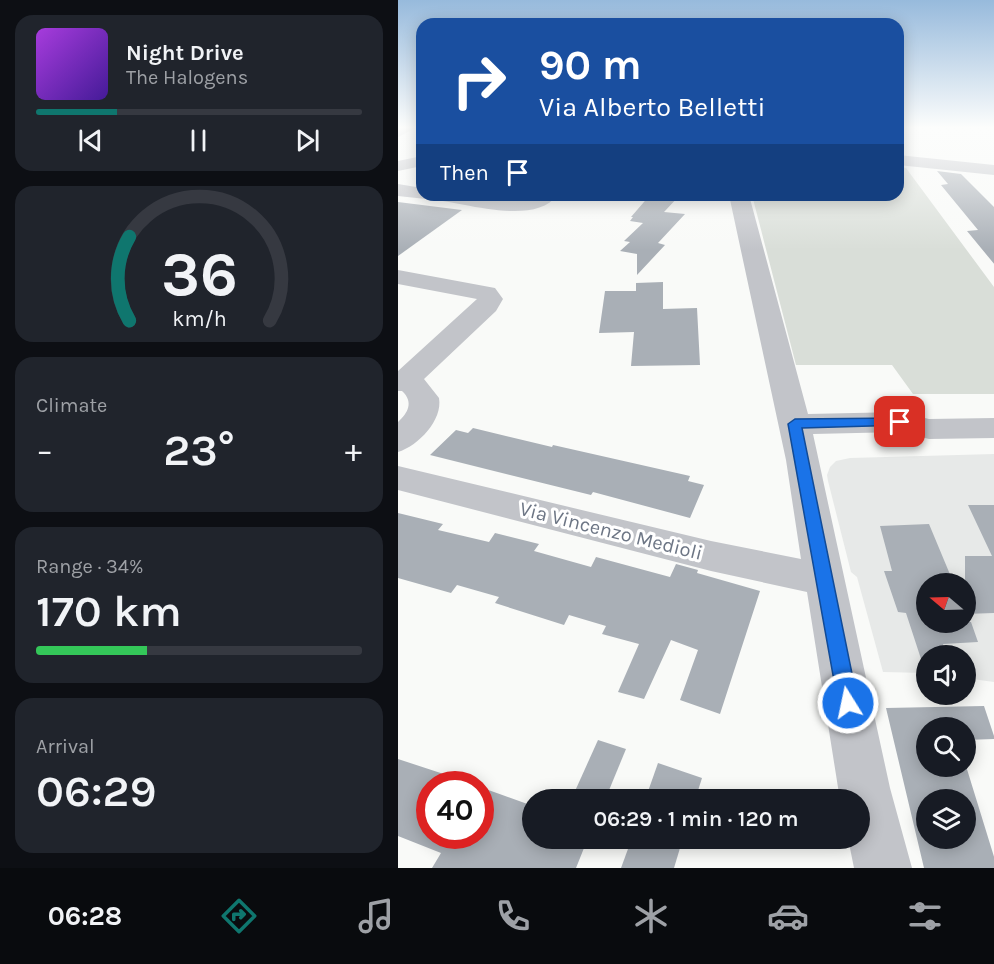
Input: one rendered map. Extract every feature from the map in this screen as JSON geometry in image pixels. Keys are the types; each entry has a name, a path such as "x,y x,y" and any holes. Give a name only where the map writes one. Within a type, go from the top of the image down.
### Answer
{"street":[{"path":"398,190 416,193"},
{"path":"479,201 509,205 535,201"},
{"path":"740,201 795,424 864,788 883,868"},
{"path":"398,277 472,289 486,293 490,299 487,306 401,382"},
{"path":"398,441 425,411 426,399 422,391 410,382 401,382"},
{"path":"900,422 921,411 995,409"},
{"path":"795,424 900,422 929,429 995,428"},
{"name":"Via Vincenzo Medioli","path":"398,478 711,556 826,580"}],"shaded area":[{"path":"904,169 906,169 994,287 994,394 913,394 892,365 796,365 754,201 904,201"},
{"path":"994,454 994,682 976,680 976,645 916,645 916,673 883,672 857,577 851,572 828,481 827,475 830,467 836,461 850,458"}],"building":[{"path":"937,171 961,174 995,208 995,265 967,231 978,230 941,185 948,184"},
{"path":"645,201 674,201 664,212 685,214 658,243 665,245 637,275 637,254 620,251 630,242 624,241 643,223 630,221 633,217 631,217"},
{"path":"398,202 462,210 398,256"},
{"path":"663,282 663,309 697,308 700,365 631,366 634,332 599,333 605,291 636,291 636,283"},
{"path":"473,428 690,476 688,481 704,485 690,518 593,492 591,495 430,455 456,430 468,433"},
{"path":"968,505 995,505 995,613 976,614 976,573 965,573 965,556 992,556"},
{"path":"398,513 443,524 438,530 489,542 495,533 539,544 534,551 591,567 596,557 670,577 676,564 698,570 697,573 760,591 720,714 680,700 698,650 671,640 644,699 618,692 639,644 602,634 606,626 569,615 564,625 495,603 499,597 457,585 451,593 398,578"},
{"path":"929,524 949,573 916,573 916,633 975,633 978,642 916,645 906,613 898,612 884,571 892,571 880,526"},
{"path":"984,706 995,739 976,740 976,717 916,717 916,777 969,777 973,789 916,789 916,834 886,708"},
{"path":"598,740 626,749 610,789 576,789"},
{"path":"398,759 435,771 416,771 416,843 398,836"},
{"path":"658,763 702,778 698,789 649,789"},
{"path":"494,792 522,802 522,849 584,849 576,868 432,868 441,853 431,849 494,849"},
{"path":"976,798 995,860 995,868 924,868 919,849 976,849"},
{"path":"628,849 680,849 674,868 621,868"}],"route":[{"path":"848,703 795,424 900,422"}]}
